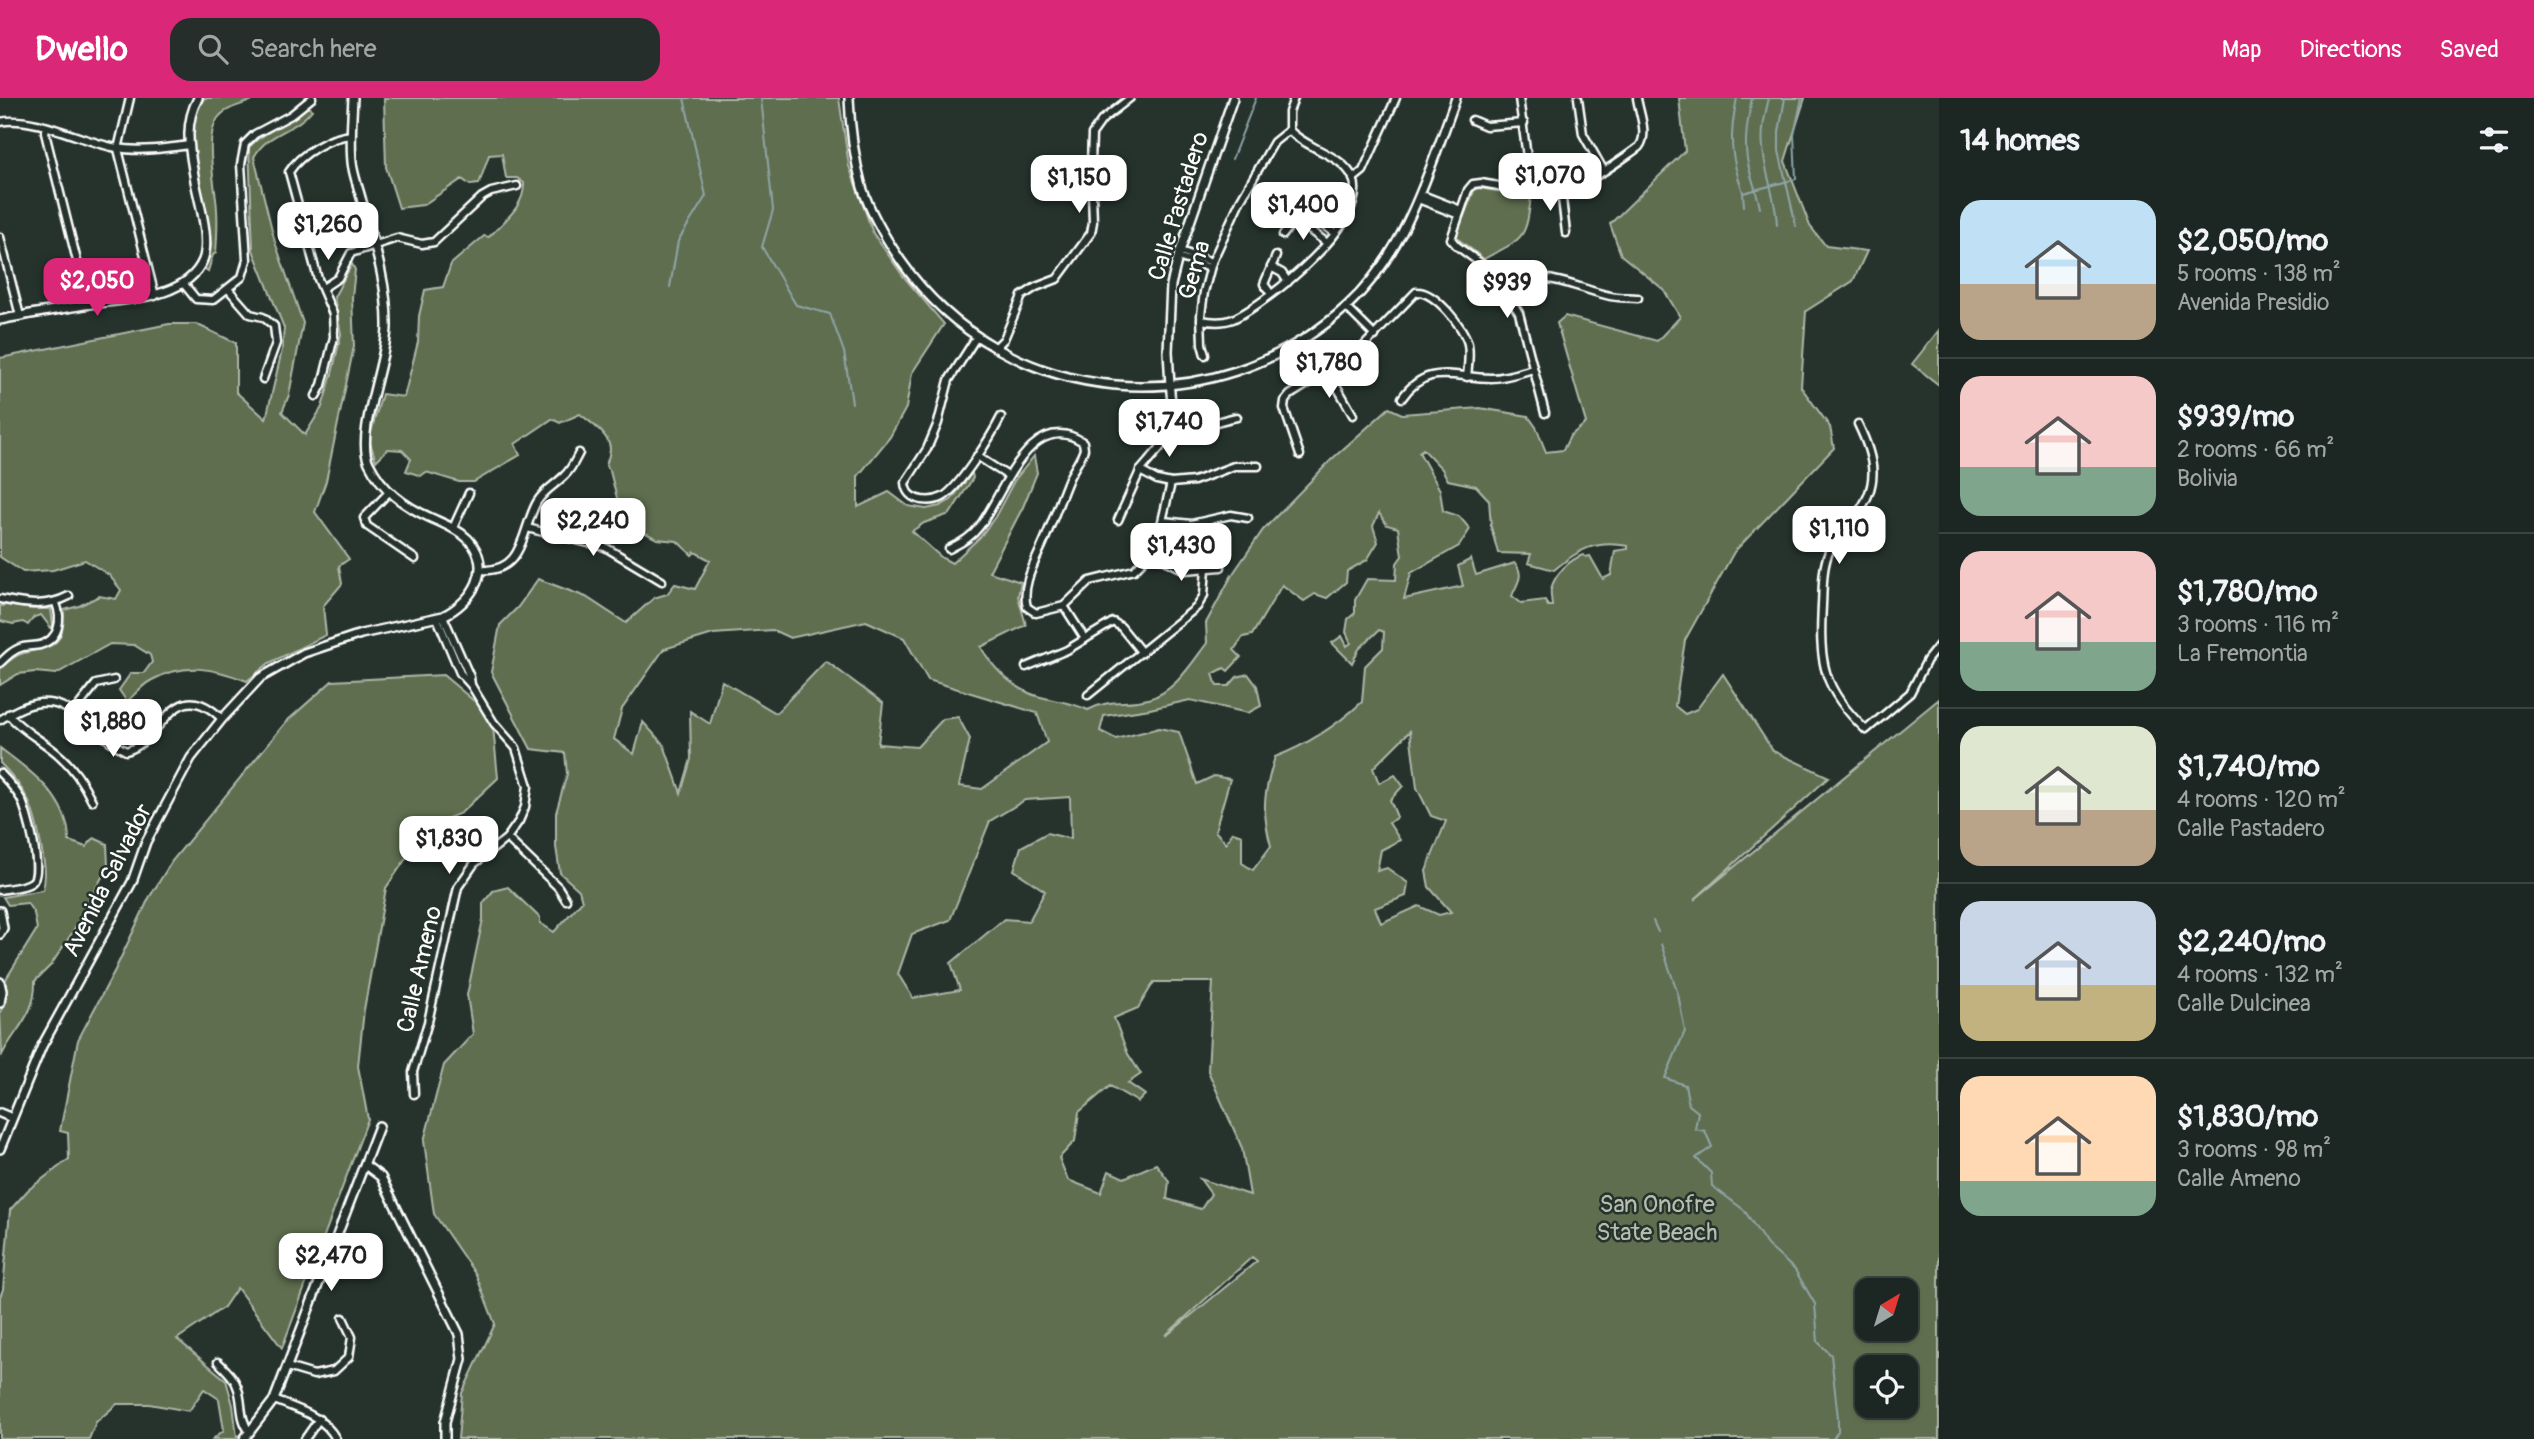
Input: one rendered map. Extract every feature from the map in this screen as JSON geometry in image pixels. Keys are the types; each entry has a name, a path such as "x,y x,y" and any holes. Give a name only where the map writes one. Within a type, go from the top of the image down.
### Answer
{"street":[{"path":"130,98 118,149 155,296"},
{"path":"0,320 155,296 183,283 197,271 206,240 188,145 187,125 198,98"},
{"path":"183,283 196,299 213,300 229,290 242,277 247,260 242,164 245,144 255,134 291,115 312,98"},
{"path":"353,98 352,163 387,301 384,354 364,439 367,460 389,492 421,514 453,528 469,540 478,557 480,570 501,566 516,556 538,500 551,485 566,475 579,453"},
{"path":"849,98 853,149 863,190 887,240 915,280 946,313 995,348 1059,375 1100,384 1170,386 1235,373 1266,360 1301,341 1346,307 1368,284 1397,242 1419,197 1456,98"},
{"path":"995,348 1004,339 1022,296 1057,279 1091,233 1092,134 1102,120 1130,98"},
{"name":"Calle Pastadero","path":"1171,431 1171,285 1179,254 1233,98"},
{"path":"1201,320 1232,320 1288,282 1328,243 1354,201 1353,179 1336,161 1303,142 1289,130 1289,112 1294,98"},
{"path":"1353,179 1363,171 1396,98"},
{"path":"1519,98 1527,157 1525,190"},
{"path":"1577,98 1583,134 1604,171"},
{"path":"1545,413 1519,313 1487,268 1451,239 1468,190 1473,184 1525,190 1561,190 1586,182 1639,147 1643,142 1637,98"},
{"path":"1472,120 1486,126 1524,123"},
{"path":"0,122 15,121 46,128 118,149 188,145"},
{"path":"46,128 88,305"},
{"name":"Gema","path":"1205,355 1201,320 1211,265 1240,201 1274,142 1289,130"},
{"path":"316,396 322,385 334,337 333,314 318,279 289,172 295,163 335,137 351,135"},
{"path":"323,288 338,278 351,253 397,239 422,244 434,242 482,197 517,186"},
{"path":"1561,190 1566,233"},
{"path":"1419,197 1460,212"},
{"path":"1283,235 1308,200"},
{"path":"1301,209 1335,233"},
{"path":"1295,219 1328,243"},
{"path":"0,237 20,316"},
{"path":"1179,254 1211,265"},
{"path":"1271,294 1264,284 1276,256"},
{"path":"1271,267 1282,272 1288,282"},
{"path":"1504,289 1519,280 1541,277 1612,296 1638,298"},
{"path":"229,290 250,314 263,317 274,326 276,343 263,379"},
{"path":"1300,455 1284,408 1285,401 1357,353 1416,292 1423,292 1458,322 1468,344 1467,377"},
{"path":"1346,307 1375,336"},
{"path":"977,336 949,380 938,424 927,449 905,483 906,491 914,498 930,501 953,490 1001,417"},
{"path":"1402,398 1423,376 1443,373 1494,378 1533,369"},
{"path":"1328,371 1353,415"},
{"path":"1118,520 1140,471 1171,431 1188,431 1237,417"},
{"path":"1858,424 1869,447 1873,468 1871,490 1864,506 1839,534 1828,553 1824,568 1820,647 1826,676 1835,692 1866,730 1910,692 1927,660 1939,645"},
{"path":"948,550 968,539 978,529 1008,475 1021,458 1046,438 1060,434 1076,436 1083,442 1082,456 1057,505 1047,535 1032,566 1025,601 1027,607 1036,613 1064,606 1090,581 1134,570 1151,553 1163,521 1171,483"},
{"path":"977,456 1008,475"},
{"path":"1140,471 1157,480 1171,483 1194,481 1234,466 1258,466"},
{"path":"389,492 364,518 367,526 415,559"},
{"path":"453,528 470,493"},
{"path":"1163,521 1191,524 1231,515 1248,518"},
{"path":"527,528 605,547 662,581"},
{"path":"1151,553 1185,570 1221,567"},
{"path":"1088,695 1197,607 1204,595 1206,568"},
{"name":"Avenida Salvador","path":"0,1149 42,1046 132,882 146,842 191,758 222,719 260,678 304,653 361,634 440,617 460,608 472,594 480,570"},
{"path":"0,599 30,604 56,603 69,596"},
{"path":"0,663 12,652 23,647 42,645 52,639 59,628 56,603"},
{"path":"1064,606 1084,639"},
{"name":"Calle Ameno","path":"414,1094 413,1072 428,1022 458,887 474,864 507,838 519,821 525,807 528,786 516,748 494,723 471,685 460,673 440,617"},
{"path":"1026,667 1067,650 1113,622 1121,627 1142,653"},
{"path":"73,713 96,684 114,680"},
{"path":"0,720 30,703 40,701 57,704 126,751 136,748 165,716 184,704 203,705 222,719"},
{"path":"8,714 22,730 72,766 92,801"},
{"path":"0,773 12,785 27,813 32,831 36,872 31,884 0,890"},
{"path":"507,838 558,887 566,900"},
{"path":"0,911 3,928 0,934"},
{"path":"0,982 0,1003"},
{"path":"0,1113 12,1118"},
{"path":"244,1439 274,1400 379,1126"},
{"path":"365,1165 381,1177 459,1334 462,1359 445,1422 445,1439"},
{"path":"287,1367 314,1375 334,1371 349,1357 352,1338 344,1318"},
{"path":"218,1362 238,1388 243,1422 250,1432"},
{"path":"274,1400 319,1419 336,1439"},
{"path":"305,1439 319,1419"}],"green space":[{"path":"204,98 257,98 226,111 218,118 214,127 211,150 217,232 216,253 208,271 204,268 211,245 192,139 194,118"},
{"name":"San Onofre State Beach","path":"384,98 839,98 849,166 873,233 903,276 944,324 912,373 906,408 890,437 858,476 858,507 889,492 908,506 926,509 940,506 951,500 972,473 973,478 950,514 924,523 912,531 942,558 952,563 980,537 995,517 1014,481 1034,456 1037,473 1023,507 989,572 1021,582 1018,596 1026,625 981,647 1001,674 1021,689 1036,696 1088,710 1104,704 1148,699 1174,684 1207,643 1206,623 1232,575 1263,530 1332,459 1389,408 1402,414 1480,408 1528,416 1536,427 1546,452 1563,450 1570,436 1586,423 1557,323 1565,316 1657,341 1680,317 1664,290 1621,255 1610,224 1685,151 1679,98 1805,98 1785,161 1810,226 1826,246 1867,251 1853,281 1806,311 1801,387 1830,427 1834,448 1734,552 1685,640 1675,706 1685,714 1697,709 1723,674 1773,751 1829,777 1694,900 1939,699 1939,1439 458,1439 462,1393 495,1324 476,1275 434,1214 424,1141 444,1065 473,1034 467,995 483,919 483,903 493,891 508,887 540,918 540,923 554,932 582,901 579,890 560,873 556,847 556,813 567,774 565,753 531,749 491,672 500,625 518,607 538,579 586,597 626,623 654,598 667,594 675,584 695,589 710,560 695,552 692,555 677,541 657,539 619,519 589,509 618,502 610,471 606,466 610,451 607,439 580,414 560,423 552,419 515,444 520,455 474,482 459,482 426,472 421,476 406,471 411,459 402,450 388,449 376,461 369,439 382,394 404,397 418,342 419,316 425,290 443,287 451,264 484,236 489,237 507,219 521,199 524,183 517,178 506,178 502,154 489,155 479,184 470,185 462,179 423,205 399,208 386,167","holes":["1423,449 1442,469 1448,480 1476,486 1489,500 1491,527 1498,553 1531,554 1528,563 1554,570 1571,557 1597,545 1616,544 1628,546 1628,549 1615,551 1611,575 1603,579 1590,556 1583,555 1573,560 1563,568 1553,583 1552,606 1548,606 1545,600 1521,603 1512,596 1520,576 1515,563 1476,575 1471,559 1458,566 1463,586 1404,599 1411,573 1459,546 1470,529 1459,516 1443,511 1440,490 1419,452","1379,513 1387,525 1398,528 1402,556 1397,563 1396,580 1367,579 1355,600 1355,613 1348,619 1346,632 1351,643 1347,646 1342,636 1332,643 1352,663 1359,649 1379,630 1384,632 1383,648 1365,666 1362,702 1322,734 1275,757 1265,801 1271,846 1253,870 1242,863 1242,835 1233,832 1226,843 1215,831 1230,779 1214,776 1197,784 1179,732 1159,728 1116,739 1100,731 1104,716 1190,700 1248,713 1261,706 1257,686 1248,674 1237,677 1229,686 1217,686 1213,674 1224,668 1228,671 1241,657 1234,650 1243,637 1252,635 1282,585 1304,601 1315,594 1327,598 1346,582 1347,571 1367,560 1378,542 1373,526","866,621 904,638 928,680 1037,713 1047,742 982,789 959,786 970,739 958,717 943,719 917,747 878,744 883,703 826,661 776,713 722,681 710,724 690,711 691,759 681,793 664,745 643,722 634,754 614,739 622,709 664,649 713,634 773,630 790,638","1410,731 1417,788 1431,816 1446,821 1426,871 1429,887 1451,912 1439,915 1419,906 1381,923 1375,908 1406,896 1408,883 1387,868 1377,871 1381,850 1400,840 1389,823 1397,817 1390,800 1403,786 1395,775 1379,783 1373,768","1070,797 1071,839 1047,833 1021,847 1014,870 1045,891 1029,921 1004,919 951,963 960,990 913,998 898,974 912,934 950,920 990,821 1025,800","1154,982 1213,982 1208,1071 1242,1148 1250,1195 1200,1179 1211,1194 1201,1209 1167,1199 1169,1181 1156,1164 1124,1178 1109,1171 1101,1193 1068,1180 1059,1158 1075,1141 1079,1112 1110,1086 1138,1102 1145,1095 1128,1083 1141,1074 1128,1054 1114,1018 1138,1008","1252,1257 1257,1261 1166,1336"]},
{"path":"308,107 312,110 305,117 266,142 254,157 275,242 303,323 289,395 282,412 305,435 322,407 341,334 334,297 352,264 355,270 352,297 354,346 326,481 315,512 349,559 339,566 342,584 323,606 326,635 269,663 247,681 211,670 176,671 148,682 127,702 119,690 131,673 144,673 152,662 150,655 134,645 110,644 56,674 18,674 0,685 0,669 11,660 56,642 62,631 64,610 99,596 116,599 121,590 109,575 85,560 53,570 23,572 0,557 0,358 169,324 196,324 236,343 236,392 266,419 282,350 284,328 253,250 249,147"},
{"path":"1478,188 1531,196 1527,222 1520,236 1515,242 1484,259 1456,235 1474,191"},
{"path":"1939,330 1939,385 1912,364"},
{"path":"0,606 51,609 53,625 51,628 41,615 34,617 28,625 23,622 13,624 0,621"},
{"path":"443,675 492,716 498,778 461,813 428,826 386,888 364,1010 358,1066 368,1119 282,1348 237,1288 224,1307 177,1339 226,1380 233,1405 237,1437 213,1439 224,1430 219,1399 204,1389 189,1411 149,1404 117,1404 96,1422 89,1439 0,1439 0,1297 10,1210 28,1190 69,1159 68,1133 60,1131 78,1040 149,898 172,861 286,722 332,681"},
{"path":"0,748 36,777 56,799 63,812 69,841 86,847 94,838 107,844 108,866 72,933 51,965 35,981 29,1012 2,1055 0,1012 7,1001 6,979 37,929 34,913 27,903 8,905 3,897 43,890 45,873 32,810 17,782 0,763"}],"waterway":[{"path":"670,287 678,241 706,196 684,98"},
{"path":"761,98 773,210 762,247 796,305 830,314 844,352 852,403"},
{"path":"1232,159 1256,98"},
{"path":"1737,98 1732,146 1743,192"},
{"path":"1752,98 1746,151 1760,208"},
{"path":"1769,98 1764,123 1764,158 1777,225"},
{"path":"1785,98 1779,132 1779,151 1796,226"},
{"path":"1744,206 1743,193 1796,179 1794,135 1802,98"},
{"path":"1653,921 1658,932"},
{"path":"1661,944 1678,994 1685,1031 1665,1078 1685,1085 1689,1105 1698,1112 1695,1129 1705,1131 1712,1147 1696,1158 1711,1173 1712,1186 1744,1210 1767,1245 1795,1270 1815,1304 1818,1342 1831,1355 1838,1418 1838,1431 1833,1439"}]}
